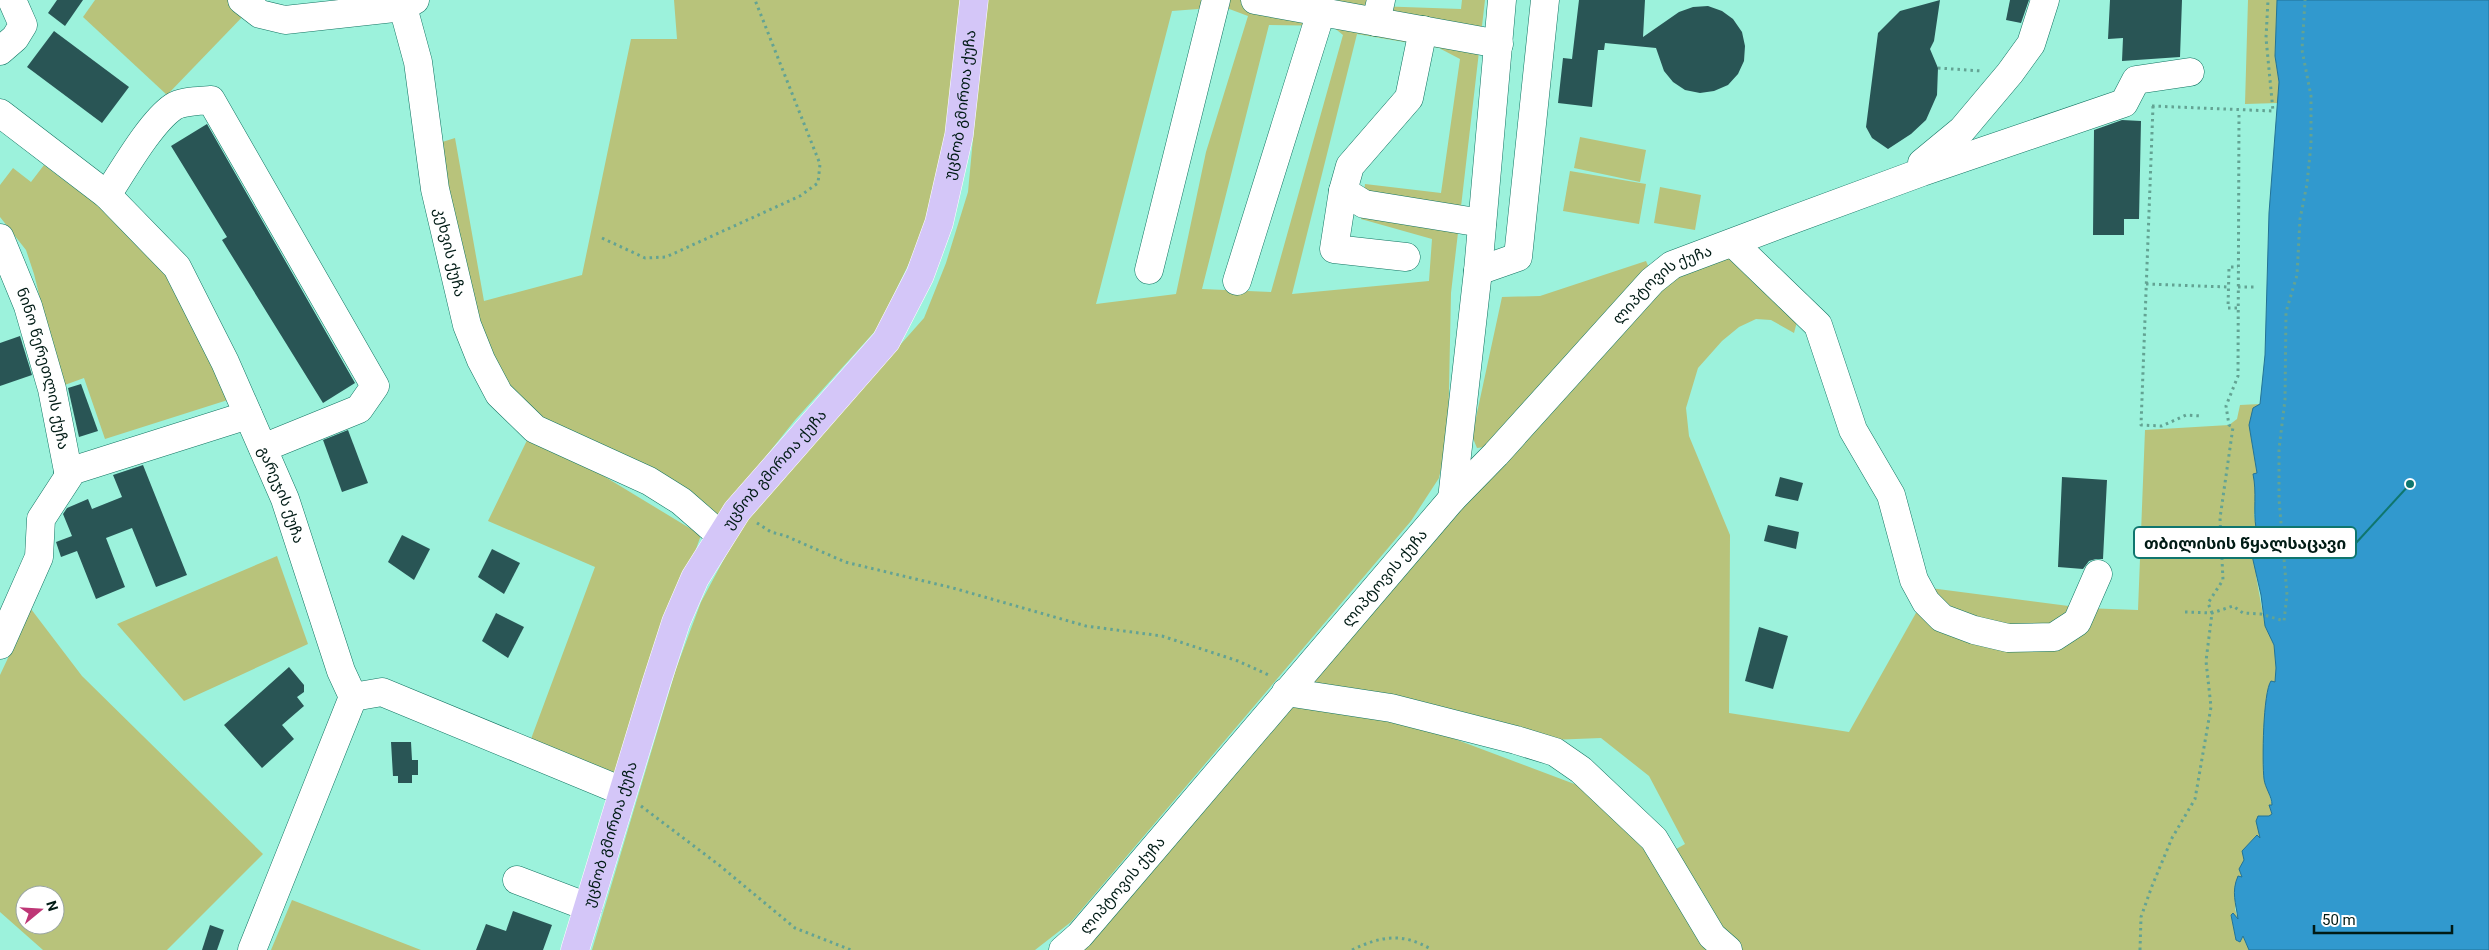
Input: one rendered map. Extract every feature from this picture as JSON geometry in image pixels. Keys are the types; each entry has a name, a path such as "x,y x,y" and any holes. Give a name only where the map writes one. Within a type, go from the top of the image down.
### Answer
{"main road":[{"name":"უცნობ გმირთა ქუჩა","path":"575,950 622,791 676,622 695,578 720,535 737,511 886,341 920,276 939,223 959,135 974,0"}],"street":[{"path":"0,51 15,38 23,25 12,0"},
{"name":"კეხვის ქუჩა","path":"242,0 260,14 285,20 409,3 435,189 467,325 481,360 499,394 535,429 649,481 681,501 720,535"},
{"path":"1149,270 1216,0"},
{"path":"1255,0 1321,12 1379,11 1423,30 1499,44"},
{"path":"1452,499 1478,271 1502,0"},
{"path":"1478,271 1518,257 1545,0"},
{"path":"1922,172 1922,163 1962,130 2010,73 2031,44 2045,0"},
{"path":"1237,281 1321,12"},
{"path":"1406,257 1334,249 1343,191 1350,166 1409,98 1423,30"},
{"name":"ლიპტოვის ქუჩა","path":"1066,949 1279,684 1496,454 1652,281 1672,265 1922,172 2124,104 2136,80 2190,72"},
{"path":"106,195 148,134 173,107 211,100 374,386 359,409 263,448"},
{"path":"1493,104 1533,109"},
{"name":"გარეჯის ქუჩა","path":"2,119 106,195 177,267 225,362 285,499 341,671 353,697"},
{"path":"1343,191 1364,204 1482,223"},
{"name":"ნინო წერეთლის ქუჩა","path":"0,238 31,315 52,389 68,472"},
{"path":"1733,243 1818,325 1853,430 1891,495 1914,580 1926,602 1942,618 1974,630 2008,638 2054,636 2077,622 2098,574"},
{"path":"0,645 39,557 41,519 69,476 68,472 248,415"},
{"path":"1459,437 1473,462 1482,462 1496,454"},
{"path":"1279,684 1391,708 1555,752 1581,770 1654,839 1712,936 1728,950"},
{"path":"252,950 353,697 382,692 622,791"},
{"path":"517,880 588,907"}],"path":[{"path":"602,238 645,258 666,257 800,196 818,183 820,164 755,0"},
{"path":"2202,416 2186,415 2162,426 2141,425 2155,106 2273,111 2266,38 2268,0"},
{"path":"2185,612 2212,612 2233,606 2243,613 2261,614 2284,622 2287,595 2279,499 2279,449 2285,400 2286,312 2297,275 2300,219 2308,184 2312,144 2311,96 2302,50 2305,0"},
{"path":"1938,68 2010,73"},
{"path":"2140,950 2141,917 2152,886 2172,838 2195,799 2211,706 2206,661 2212,612 2208,603 2223,580 2220,518 2233,428 2229,425 2226,406 2238,376 2239,323 2237,308 2241,182 2239,111"},
{"path":"2237,308 2228,308 2228,287 2229,266 2238,267"},
{"path":"2146,284 2228,287"},
{"path":"2238,287 2254,287"},
{"path":"737,511 771,532 786,536 845,562 953,588 1086,626 1162,636 1238,661 1279,684"},
{"path":"622,791 674,833 719,865 795,928 851,950"},
{"path":"1352,950 1367,943 1393,936 1432,950"},
{"path":"1360,950 1367,943"}],"green space":[{"path":"95,0 236,0 248,11 167,95 83,17"},
{"path":"674,0 964,0 956,84 934,198 918,245 877,329 795,420 715,520 558,433 507,392 477,328 439,143 455,138 484,301 582,275 631,39 677,39"},
{"path":"986,0 1375,0 1375,6 1461,9 1462,0 1485,0 1451,293 1448,436 1439,478 1411,521 1071,922 1035,950 592,950 676,669 701,602 745,520 924,318 946,263 968,192","holes":["1224,7 1248,16 1206,152 1176,294 1096,304 1172,11","1269,25 1332,26 1343,35 1271,292 1202,289","1357,34 1439,48 1460,59 1441,193 1365,184 1361,219 1432,239 1429,281 1292,294"]},
{"path":"2248,0 2277,0 2275,56 2279,82 2278,103 2245,104"},
{"path":"1580,137 1646,150 1640,182 1574,168"},
{"path":"44,165 140,237 172,271 234,398 105,439 84,378 62,386 34,274 26,250 0,217 0,185 13,168 31,182"},
{"path":"1570,171 1646,184 1639,224 1563,211"},
{"path":"1660,187 1701,195 1695,230 1654,223"},
{"path":"1732,256 1798,318 1794,333 1771,320 1756,319 1739,327 1722,341 1698,368 1686,408 1689,436 1730,535 1729,713 1849,732 1930,588 2084,608 2138,610 2145,430 2229,425 2237,419 2240,405 2260,404 2249,424 2257,473 2253,474 2256,489 2254,515 2256,528 2256,576 2265,626 2274,645 2276,668 2268,790 2272,814 2260,839 2239,869 2242,877 2235,909 2238,919 2231,915 2236,940 2240,942 2243,936 2249,950 1080,950 1285,704 1407,721 1585,788 1655,861 1685,844 1649,776 1601,738 1550,740 1315,687 1313,678 1657,284"},
{"path":"1646,261 1649,268 1493,446 1477,448 1472,436 1502,297 1540,296"},
{"path":"531,432 701,535 616,777 528,747 595,567 488,521"},
{"path":"277,556 308,644 184,701 117,624"},
{"path":"31,609 82,676 263,854 167,950 43,950 26,935 65,935 65,885 15,885 15,925 0,912 0,675"},
{"path":"292,900 421,950 271,950"}],"water":[{"path":"2277,0 2489,0 2489,950 2249,950 2243,936 2240,942 2236,940 2231,915 2233,913 2238,919 2234,892 2238,876 2242,877 2239,869 2244,860 2242,851 2257,835 2260,838 2256,821 2258,816 2269,816 2272,814 2269,805 2272,805 2272,802 2264,779 2263,743 2268,688 2271,681 2275,682 2274,645 2265,626 2261,595 2248,538 2256,528 2253,474 2257,473 2249,425 2253,408 2260,404 2265,355 2269,213 2279,82 2275,56"}],"building":[{"path":"57,0 83,0 65,26 48,13"},
{"path":"1579,0 1645,0 1643,37 1679,12 1693,7 1708,6 1722,11 1733,19 1742,32 1745,46 1744,61 1738,74 1728,85 1714,91 1700,93 1685,90 1673,82 1664,71 1656,48 1605,43 1604,50 1598,50 1592,107 1558,103 1563,58 1572,59"},
{"path":"1940,0 1934,41 1930,49 1938,68 1937,95 1926,120 1911,134 1888,149 1872,138 1866,127 1878,33 1900,11"},
{"path":"2010,0 2029,0 2021,23 2006,20"},
{"path":"2110,0 2182,0 2180,57 2122,61 2123,38 2108,39"},
{"path":"54,31 129,87 102,123 27,67"},
{"path":"2122,120 2141,121 2139,219 2124,219 2124,235 2093,235 2094,130"},
{"path":"207,124 355,383 323,403 222,240 227,237 171,146"},
{"path":"20,336 32,375 0,386 0,343"},
{"path":"81,384 98,431 79,437 68,388"},
{"path":"348,430 368,483 342,492 323,440"},
{"path":"143,465 187,575 156,587 132,528 106,538 125,587 96,599 77,551 61,557 56,542 72,536 63,514 67,508 88,499 92,509 122,497 113,475"},
{"path":"1780,477 1803,483 1798,501 1775,496"},
{"path":"2062,477 2107,480 2103,559 2089,561 2083,569 2058,567"},
{"path":"1768,525 1799,532 1796,549 1764,541"},
{"path":"402,535 430,549 414,580 388,562"},
{"path":"492,549 520,563 504,594 478,577"},
{"path":"496,613 524,627 508,658 482,641"},
{"path":"1759,627 1788,636 1773,689 1745,681"},
{"path":"289,667 304,685 304,692 297,697 304,706 282,725 294,739 262,768 224,725"},
{"path":"391,742 411,742 412,760 418,760 418,775 412,775 412,783 398,783 398,776 393,776"},
{"path":"513,911 552,925 543,950 476,950 486,924 506,931"},
{"path":"210,925 224,930 217,950 202,950"}],"place":[{"name":"თბილისის წყალსაცავი","path":"2410,484"}]}
